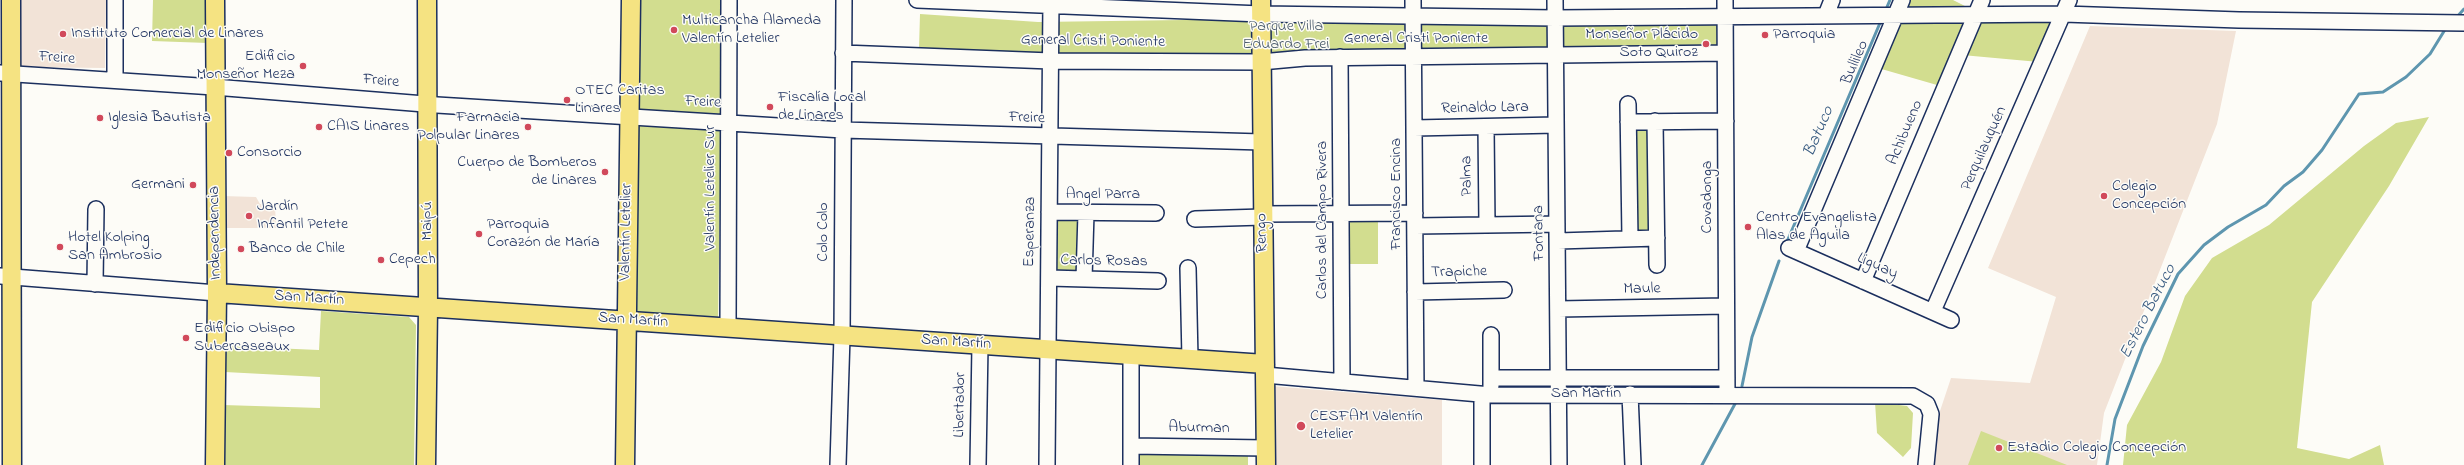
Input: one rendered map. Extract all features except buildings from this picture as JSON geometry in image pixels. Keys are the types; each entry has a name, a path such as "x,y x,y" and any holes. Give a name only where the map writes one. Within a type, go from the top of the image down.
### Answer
{"main road":[{"path":"11,0 6,74 6,276 12,465"},
{"name":"Independencia","path":"215,0 214,86 217,293 215,465"},
{"name":"Maipú","path":"426,465 428,308 427,0"},
{"name":"Valentín Letelier","path":"625,465 625,321 631,0"},
{"name":"Rengo","path":"1261,7 1266,457"},
{"name":"San Martín","path":"217,293 1190,359 1265,370"}],"street":[{"path":"115,0 115,80"},
{"name":"Valentín Letelier Sur","path":"728,328 729,0"},
{"name":"Colo Colo","path":"838,465 842,336 842,130 844,0"},
{"path":"917,0 1261,7 1413,15 1555,18 1896,15 1980,7 2066,7 2239,20 2462,23"},
{"name":"Francisco Encina","path":"1413,0 1416,388"},
{"name":"Fontana","path":"1555,0 1559,465"},
{"name":"Covadonga","path":"1725,0 1727,394"},
{"path":"1826,15 1832,0"},
{"name":"Bullileo","path":"1792,250 1902,0"},
{"name":"Esperanza","path":"1047,465 1051,3"},
{"name":"Achibueno","path":"1863,281 1980,7"},
{"name":"Perquilauquén","path":"1933,311 2066,7"},
{"name":"General Cristi Poniente","path":"843,53 1051,61 1261,62 1340,57 1414,58 1726,53"},
{"name":"Carlos del Campo Rivera","path":"1340,57 1342,382"},
{"name":"Freire","path":"6,74 214,86 427,104 629,118 729,122 842,130 1050,138 1262,142"},
{"path":"1628,104 1630,239"},
{"path":"1655,121 1657,265"},
{"path":"1628,122 1726,121"},
{"name":"Reinaldo Lara","path":"1414,128 1556,125"},
{"name":"Palma","path":"1486,127 1487,225"},
{"path":"95,284 96,209"},
{"name":"Angel Parra","path":"1049,212 1156,213"},
{"path":"1084,279 1086,213"},
{"path":"1195,219 1263,215 1341,213 1487,225 1557,224"},
{"path":"1558,241 1657,238"},
{"name":"Liguay","path":"1792,250 1951,320"},
{"path":"1188,268 1190,359"},
{"name":"San Martín","path":"6,276 217,293"},
{"name":"Carlos Rosas","path":"1049,278 1158,281"},
{"name":"Trapiche","path":"1415,292 1504,290"},
{"name":"Maule","path":"1558,309 1726,306"},
{"path":"1482,465 1486,395 1491,378 1491,335"},
{"name":"Libertador","path":"978,465 980,345"},
{"path":"1131,355 1131,465"},
{"name":"San Martín","path":"1265,370 1342,382 1486,395 1727,394 1908,396 1922,400 1931,414 1923,463"},
{"name":"San Martín","path":"1491,378 1727,378"},
{"path":"1630,394 1633,465"},
{"name":"Aburman","path":"1131,446 1266,457"}],"shaded area":[{"name":"Instituto Comercial de Linares","path":"20,0 106,0 105,68 20,67"},
{"name":"Colegio Concepción","path":"2090,26 2236,31 2217,124 2104,413 2097,465 1932,465 1939,414 1951,378 2030,383 2056,297 1988,268"},
{"name":"Jardín Infantil Petete","path":"222,196 256,197 260,204 275,204 276,228 223,228"},
{"path":"1271,386 1442,400 1442,465 1275,465"}],"green space":[{"path":"153,0 209,0 208,43 152,41"},
{"path":"638,0 723,0 718,320 635,315"},
{"path":"1907,0 1953,0 1965,6 1902,13"},
{"path":"920,14 1038,22 1257,19 1256,55 1039,56 919,49"},
{"path":"1971,17 1937,85 1878,68 1900,20"},
{"path":"1977,18 2055,18 2039,62 1962,55"},
{"name":"Parque Villa Eduardo Frei","path":"1268,19 1717,22 1718,49 1268,55"},
{"path":"2429,117 2389,186 2312,302 2297,448 2349,459 2380,445 2384,465 2123,465 2127,425 2161,362 2185,296 2212,258 2269,225 2364,146 2396,123"},
{"path":"1630,124 1653,124 1653,235 1632,234"},
{"path":"1051,214 1084,215 1082,277 1051,277"},
{"path":"1346,220 1378,220 1378,264 1347,264"},
{"path":"321,311 409,317 416,325 414,465 224,465 223,405 320,408 320,377 225,372 226,346 319,350"},
{"path":"1495,381 1722,381 1723,390 1494,392"},
{"path":"1875,402 1907,406 1913,413 1911,448 1903,457 1877,433"},
{"name":"Estadio Colegio Concepción","path":"1981,431 2067,465 1968,465"},
{"path":"1139,449 1248,451 1248,465 1138,465"}],"waterway":[{"name":"Batuco","path":"1887,7 1890,0"},
{"name":"Estero Batuco","path":"2456,18 2464,9"},
{"name":"Batuco","path":"1786,244 1880,23"},
{"name":"Estero Batuco","path":"2107,465 2115,419 2143,346 2178,274 2204,245 2228,227 2266,205 2284,186 2303,172 2322,150 2359,94 2383,92 2406,77 2430,54 2446,28"},
{"name":"Batuco","path":"1742,386 1752,337 1779,261"},
{"name":"Batuco","path":"1702,465 1736,402"}],"place":[{"name":"Multicancha Alameda Valentín Letelier","path":"674,30"},
{"name":"Instituto Comercial de Linares","path":"63,34"},
{"name":"Parroquia","path":"1765,35"},
{"name":"Monseñor Plácido Soto Quiroz","path":"1706,44"},
{"name":"Edificio Monseñor Meza","path":"303,66"},
{"name":"OTEC Caritas Linares","path":"567,100"},
{"name":"Fiscalía Local de Linares","path":"770,107"},
{"name":"Iglesia Bautista","path":"100,118"},
{"name":"CAIS Linares","path":"319,127"},
{"name":"Farmacia Polpular Linares","path":"528,127"},
{"name":"Consorcio","path":"229,153"},
{"name":"Cuerpo de Bomberos de Linares","path":"605,172"},
{"name":"Germani","path":"193,185"},
{"name":"Colegio Concepción","path":"2104,196"},
{"name":"Jardín Infantil Petete","path":"249,216"},
{"name":"Centro Evangelista Alas de Aguila","path":"1748,227"},
{"name":"Parroquia Corazón de María","path":"479,234"},
{"name":"Hotel Kolping San Ambrosio","path":"60,247"},
{"name":"Banco de Chile","path":"241,249"},
{"name":"Cepech","path":"381,260"},
{"name":"Edificio Obispo Subercaseaux","path":"186,338"},
{"name":"CESFAM Valentín Letelier","path":"1301,426"},
{"name":"Estadio Colegio Concepción","path":"1999,448"}]}
